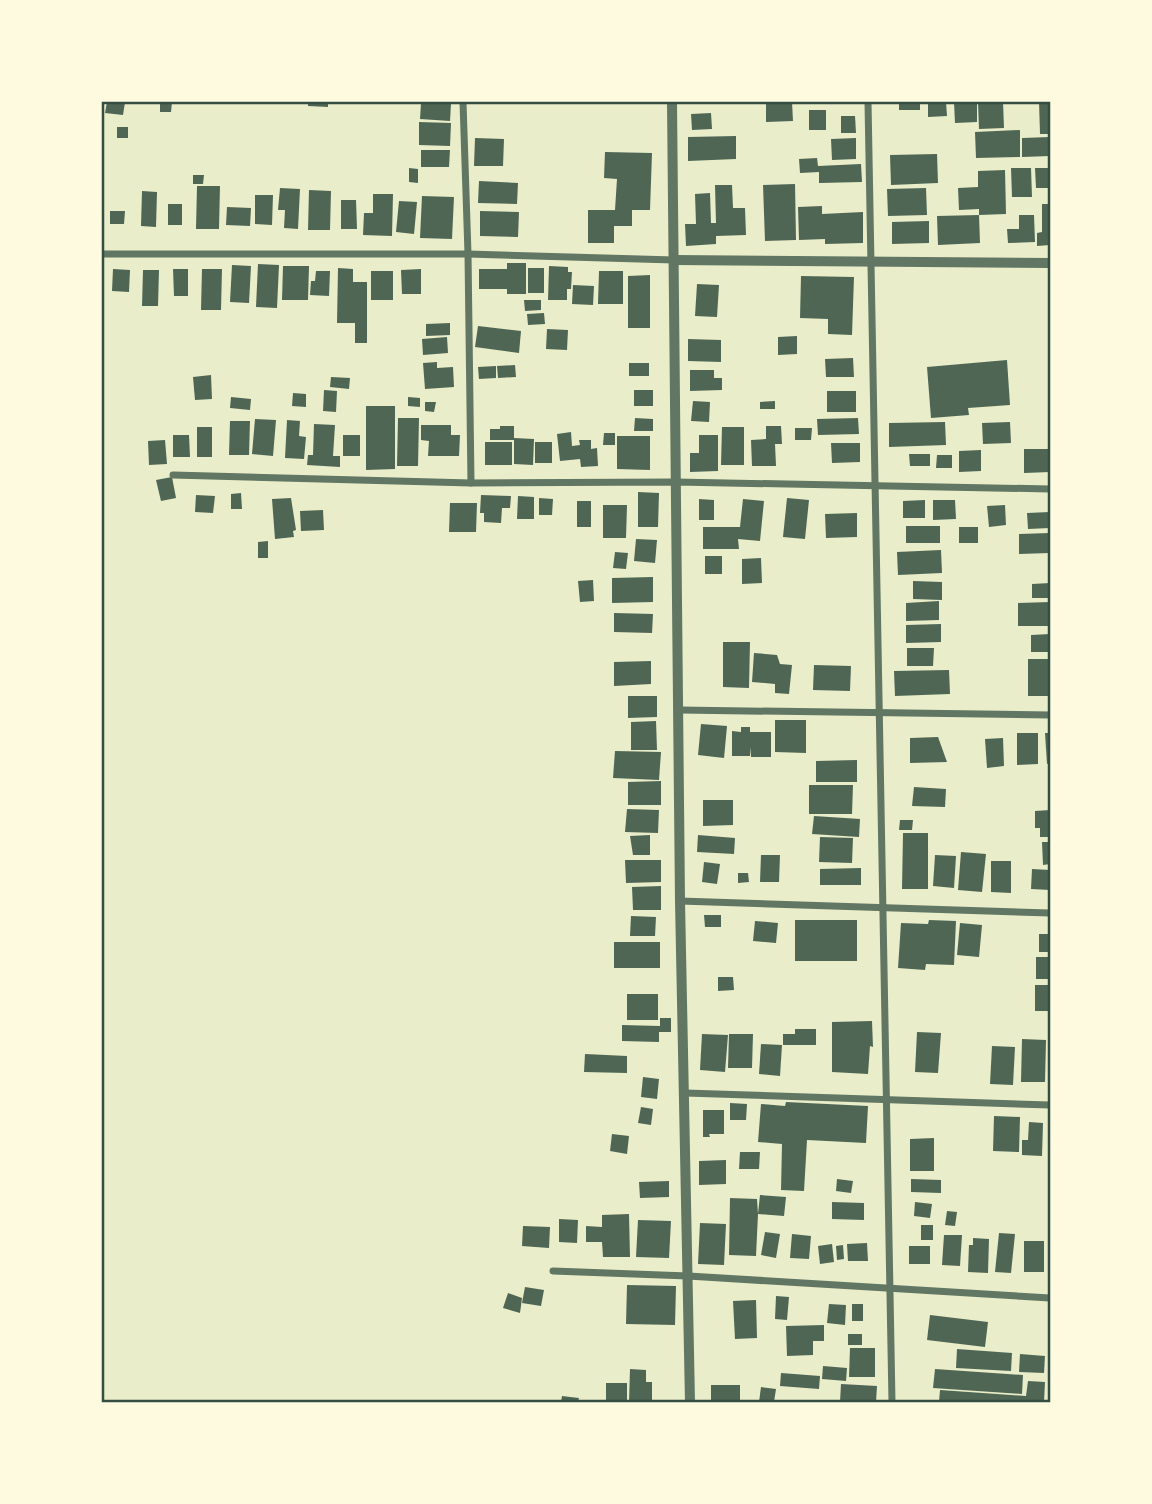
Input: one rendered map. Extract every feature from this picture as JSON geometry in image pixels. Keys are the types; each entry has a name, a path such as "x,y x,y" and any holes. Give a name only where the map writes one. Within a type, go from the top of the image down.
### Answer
{"street":[{"path":"463,102 471,483"},
{"path":"672,102 680,901 690,1402"},
{"path":"868,102 892,1402"},
{"path":"102,254 468,254 674,260 1051,263"},
{"path":"173,475 471,483 676,482 1051,489"},
{"path":"680,710 1051,715"},
{"path":"680,901 1051,913"},
{"path":"685,1093 1051,1105"},
{"path":"553,1271 688,1276 1051,1298"}],"building":[{"path":"107,102 125,102 123,115 105,113"},
{"path":"160,102 172,102 171,112 160,112"},
{"path":"308,102 328,102 328,107 308,106"},
{"path":"766,102 792,102 793,121 766,122"},
{"path":"899,102 920,102 920,110 899,110"},
{"path":"928,102 946,102 947,116 928,117"},
{"path":"954,102 977,102 977,122 955,123"},
{"path":"978,102 1003,102 1004,128 979,129"},
{"path":"1039,102 1050,102 1050,134 1040,134"},
{"path":"421,103 451,104 450,121 420,119"},
{"path":"809,110 826,110 826,130 809,130"},
{"path":"711,113 712,129 692,130 691,114"},
{"path":"841,116 855,116 856,133 841,133"},
{"path":"419,122 451,123 450,146 419,145"},
{"path":"117,127 128,127 128,138 117,138"},
{"path":"1020,130 1020,157 976,158 975,132"},
{"path":"736,136 736,159 688,161 688,137"},
{"path":"1050,137 1050,156 1022,157 1022,138"},
{"path":"475,138 504,139 503,166 474,166"},
{"path":"856,138 856,159 832,160 831,139"},
{"path":"421,150 450,150 449,167 421,167"},
{"path":"605,152 652,153 650,210 632,210 632,226 614,226 614,243 588,243 588,210 615,210 617,179 604,178"},
{"path":"937,154 938,183 891,185 890,155"},
{"path":"817,158 818,166 861,164 862,182 819,183 819,172 800,173 799,159"},
{"path":"409,168 418,169 418,183 409,182"},
{"path":"1011,168 1031,168 1032,197 1012,197"},
{"path":"1035,168 1050,168 1050,188 1036,188"},
{"path":"1005,170 1006,214 979,215 979,209 959,210 958,188 978,187 978,171"},
{"path":"193,175 204,175 203,184 193,184"},
{"path":"479,181 518,183 517,204 478,203"},
{"path":"795,184 796,240 765,241 763,185"},
{"path":"715,185 732,185 733,208 745,208 746,235 716,236 716,244 686,246 685,224 696,224 695,194 710,193 711,223 716,223"},
{"path":"197,186 220,186 219,229 196,229"},
{"path":"280,188 300,189 298,229 284,228 285,210 278,210"},
{"path":"926,188 927,215 888,216 887,189"},
{"path":"309,190 331,191 330,230 308,230"},
{"path":"142,191 157,192 156,227 141,226"},
{"path":"373,194 393,194 392,236 363,235 364,213 373,213"},
{"path":"255,195 273,195 272,225 255,224"},
{"path":"422,196 454,197 452,239 420,238"},
{"path":"341,200 356,200 357,229 341,229"},
{"path":"399,201 417,202 414,234 396,232"},
{"path":"168,204 182,204 182,225 168,225"},
{"path":"1042,204 1050,204 1050,245 1037,246 1037,233 1042,232"},
{"path":"822,206 822,214 863,212 863,243 825,244 825,239 799,240 798,207"},
{"path":"227,207 251,208 250,226 226,225"},
{"path":"110,211 125,211 124,224 110,224"},
{"path":"480,211 519,212 518,237 480,236"},
{"path":"979,215 980,243 938,245 937,216"},
{"path":"1019,215 1034,215 1035,242 1008,243 1007,229 1019,229"},
{"path":"929,221 929,243 892,244 892,222"},
{"path":"507,263 526,263 526,294 507,294 507,289 479,289 479,269 507,269"},
{"path":"258,264 279,265 277,308 256,307"},
{"path":"232,265 251,266 249,303 230,302"},
{"path":"283,266 309,266 308,300 282,300"},
{"path":"549,266 568,267 568,272 572,272 567,300 548,300"},
{"path":"338,268 353,269 353,282 367,282 367,343 355,343 355,323 337,323"},
{"path":"528,268 544,268 544,293 528,293"},
{"path":"113,269 130,270 129,292 112,291"},
{"path":"173,269 188,269 188,296 174,296"},
{"path":"202,269 222,269 221,310 201,310"},
{"path":"421,269 421,294 402,294 401,270"},
{"path":"143,270 159,270 158,306 142,306"},
{"path":"316,271 330,271 329,296 310,295 311,281 315,281"},
{"path":"371,271 393,271 393,300 371,300"},
{"path":"599,271 623,271 623,304 598,304"},
{"path":"650,275 650,328 628,328 628,276"},
{"path":"801,276 854,277 852,335 828,334 828,319 800,318"},
{"path":"697,284 719,285 717,317 695,316"},
{"path":"573,285 594,286 593,305 572,304"},
{"path":"524,300 541,300 541,310 525,311"},
{"path":"544,313 545,324 528,325 527,314"},
{"path":"450,323 450,335 426,336 426,324"},
{"path":"478,326 521,331 519,353 475,347"},
{"path":"547,329 568,330 567,350 546,349"},
{"path":"797,336 797,354 778,355 778,337"},
{"path":"447,337 448,353 423,355 422,339"},
{"path":"688,339 721,340 721,362 688,361"},
{"path":"853,358 854,377 826,377 825,359"},
{"path":"1007,360 1010,405 968,408 969,415 931,418 927,367"},
{"path":"437,362 437,368 453,367 454,387 425,389 423,363"},
{"path":"629,363 649,363 649,376 629,376"},
{"path":"515,365 516,377 498,378 497,366"},
{"path":"496,366 496,378 479,379 478,367"},
{"path":"690,370 714,370 714,378 722,378 722,390 690,391"},
{"path":"211,375 212,399 195,400 193,377"},
{"path":"331,377 350,378 349,389 330,387"},
{"path":"324,390 337,391 336,412 323,411"},
{"path":"634,390 653,390 653,406 634,406"},
{"path":"827,391 856,391 856,412 827,412"},
{"path":"293,393 306,394 306,407 292,406"},
{"path":"231,397 251,399 250,410 230,408"},
{"path":"408,397 420,398 420,407 408,406"},
{"path":"693,401 710,402 709,422 691,421"},
{"path":"775,401 775,409 760,409 760,402"},
{"path":"425,402 436,402 434,412 425,411"},
{"path":"366,406 395,406 395,469 366,470"},
{"path":"398,418 419,418 418,466 397,466"},
{"path":"635,418 653,419 653,431 634,431"},
{"path":"858,418 859,434 818,435 817,419"},
{"path":"255,419 276,420 273,456 252,454"},
{"path":"287,420 300,421 299,436 306,437 304,459 285,458"},
{"path":"230,421 250,421 249,455 229,455"},
{"path":"945,422 946,445 889,447 889,423"},
{"path":"1010,422 1011,443 983,444 982,423"},
{"path":"314,424 335,425 333,456 340,456 340,467 307,465 308,455 313,455"},
{"path":"421,425 451,425 451,435 460,435 459,456 428,456 429,441 421,440"},
{"path":"500,426 514,426 514,440 490,440 490,429 500,429"},
{"path":"766,426 781,426 782,444 775,444 776,466 752,466 751,440 766,439"},
{"path":"197,427 212,427 212,457 197,457"},
{"path":"722,427 744,427 744,465 721,465"},
{"path":"795,428 812,428 811,440 795,440"},
{"path":"571,432 572,446 580,445 579,440 591,440 591,449 597,448 598,466 581,467 580,459 560,461 557,434"},
{"path":"604,433 615,433 615,445 603,445"},
{"path":"173,435 189,435 190,457 173,457"},
{"path":"343,435 360,435 360,456 343,456"},
{"path":"699,435 718,435 718,471 690,472 690,453 699,453"},
{"path":"617,436 650,436 650,470 617,469"},
{"path":"514,438 534,439 533,465 514,464"},
{"path":"165,440 167,464 149,465 148,441"},
{"path":"485,442 512,442 512,465 485,465"},
{"path":"535,442 552,442 552,463 535,463"},
{"path":"831,443 860,443 860,462 832,463"},
{"path":"1024,449 1050,449 1050,472 1024,473"},
{"path":"981,450 981,471 959,472 959,451"},
{"path":"909,454 930,454 930,466 910,466"},
{"path":"937,455 952,455 952,468 936,468"},
{"path":"172,477 176,498 161,501 156,480"},
{"path":"638,492 659,493 658,527 638,527"},
{"path":"241,493 242,509 231,509 231,494"},
{"path":"196,495 215,496 213,513 195,512"},
{"path":"481,495 511,496 510,508 502,508 501,523 484,522 484,513 480,513"},
{"path":"518,496 534,497 534,519 517,519"},
{"path":"291,498 296,530 293,531 294,537 275,539 272,499"},
{"path":"539,498 553,499 552,515 539,515"},
{"path":"787,498 809,500 805,539 783,537"},
{"path":"699,499 714,500 714,520 699,520"},
{"path":"743,499 764,501 760,541 738,539 739,549 703,549 703,527 740,527"},
{"path":"925,500 925,518 903,518 903,501"},
{"path":"933,500 955,500 956,519 933,520"},
{"path":"577,501 591,501 591,527 577,527"},
{"path":"450,503 477,503 476,532 449,532"},
{"path":"603,505 627,505 626,538 603,538"},
{"path":"1005,505 1006,525 989,527 987,506"},
{"path":"323,510 324,530 301,531 300,511"},
{"path":"1050,512 1050,528 1028,529 1027,513"},
{"path":"857,513 857,537 826,538 825,514"},
{"path":"906,526 940,526 940,543 906,543"},
{"path":"959,527 978,527 978,543 959,543"},
{"path":"1050,533 1050,553 1019,554 1019,534"},
{"path":"636,539 657,540 655,563 634,561"},
{"path":"268,541 268,558 258,558 258,542"},
{"path":"941,550 942,573 898,575 897,552"},
{"path":"615,552 628,553 626,569 613,568"},
{"path":"705,556 722,556 722,574 705,574"},
{"path":"761,558 762,583 742,584 742,559"},
{"path":"653,577 653,602 612,603 612,578"},
{"path":"593,580 594,601 580,602 578,581"},
{"path":"913,581 942,582 942,600 913,599"},
{"path":"1050,583 1050,598 1032,598 1032,584"},
{"path":"939,601 939,620 906,621 906,603"},
{"path":"1050,602 1050,626 1018,626 1018,603"},
{"path":"614,613 653,614 652,633 614,632"},
{"path":"941,624 941,642 906,643 906,625"},
{"path":"1050,634 1050,652 1031,652 1031,635"},
{"path":"723,642 750,642 749,688 723,687"},
{"path":"907,648 934,648 933,666 907,666"},
{"path":"754,653 777,655 780,664 792,665 789,694 775,693 775,684 752,682"},
{"path":"1028,659 1050,659 1050,696 1028,696"},
{"path":"651,661 651,684 614,686 614,662"},
{"path":"814,665 851,666 850,691 813,690"},
{"path":"949,670 950,694 895,696 894,671"},
{"path":"628,696 657,696 657,717 628,718"},
{"path":"775,720 806,720 806,753 775,752"},
{"path":"656,721 657,750 631,750 631,722"},
{"path":"701,724 727,726 724,758 698,755"},
{"path":"741,727 750,727 750,732 771,732 771,757 751,757 751,747 750,756 732,756 732,731 741,732"},
{"path":"1017,733 1038,733 1038,764 1017,765"},
{"path":"1045,733 1050,733 1050,763 1047,764"},
{"path":"938,737 947,762 910,763 910,738"},
{"path":"1003,738 1004,766 987,768 985,739"},
{"path":"615,751 661,752 659,780 613,778"},
{"path":"857,760 857,782 816,782 816,761"},
{"path":"661,781 661,805 628,805 628,782"},
{"path":"809,785 853,785 852,814 809,814"},
{"path":"914,787 946,789 945,807 912,806"},
{"path":"703,800 733,800 733,825 703,826"},
{"path":"627,809 659,810 658,833 625,832"},
{"path":"1050,810 1050,837 1040,837 1040,828 1035,828 1035,811"},
{"path":"814,816 860,819 859,837 812,834"},
{"path":"900,820 913,820 912,830 899,830"},
{"path":"903,833 928,833 928,889 902,889"},
{"path":"650,835 650,855 633,855 630,836"},
{"path":"698,835 735,838 734,854 697,852"},
{"path":"820,837 853,838 852,863 819,862"},
{"path":"1042,842 1050,842 1050,864 1043,865"},
{"path":"961,852 986,854 982,892 958,890"},
{"path":"761,855 780,855 779,882 760,882"},
{"path":"935,855 956,856 954,888 933,886"},
{"path":"625,860 661,860 661,882 626,883"},
{"path":"991,861 1011,861 1011,893 991,892"},
{"path":"704,862 720,864 717,884 702,882"},
{"path":"861,868 861,885 820,885 820,869"},
{"path":"1032,869 1050,870 1050,890 1031,889"},
{"path":"738,873 748,873 749,882 738,883"},
{"path":"661,886 661,910 633,910 632,887"},
{"path":"704,915 721,915 721,927 705,927"},
{"path":"631,916 656,917 655,936 630,936"},
{"path":"795,920 857,920 857,961 795,961"},
{"path":"929,920 956,921 954,965 926,964 925,970 898,968 901,923 928,924"},
{"path":"755,921 778,923 776,943 753,941"},
{"path":"960,923 982,925 979,957 957,955"},
{"path":"1039,934 1050,934 1050,952 1039,952"},
{"path":"614,942 660,942 660,968 614,968"},
{"path":"1036,957 1050,957 1050,979 1036,979"},
{"path":"718,977 733,977 734,990 718,991"},
{"path":"1035,985 1050,985 1050,1011 1035,1011"},
{"path":"627,994 658,994 658,1020 627,1020"},
{"path":"660,1018 671,1018 671,1032 659,1032 659,1042 622,1041 622,1025 660,1026"},
{"path":"872,1021 873,1047 870,1046 868,1074 832,1072 832,1022"},
{"path":"795,1029 816,1029 816,1045 783,1045 783,1034 795,1034"},
{"path":"917,1032 941,1033 938,1073 915,1072"},
{"path":"702,1034 728,1035 725,1072 700,1070"},
{"path":"729,1034 753,1034 752,1068 728,1068"},
{"path":"1022,1039 1046,1040 1045,1082 1021,1082"},
{"path":"761,1044 782,1045 780,1076 759,1074"},
{"path":"992,1046 1015,1047 1013,1085 990,1084"},
{"path":"585,1054 627,1056 627,1073 584,1072"},
{"path":"643,1077 659,1079 657,1099 641,1097"},
{"path":"786,1102 868,1106 866,1143 807,1140 804,1191 781,1190 782,1144 758,1142 761,1104 785,1106"},
{"path":"730,1103 747,1104 746,1120 730,1120"},
{"path":"641,1107 653,1109 651,1125 638,1123"},
{"path":"703,1110 724,1110 724,1134 709,1134 710,1137 703,1137"},
{"path":"994,1116 1020,1117 1019,1152 993,1151"},
{"path":"1029,1122 1043,1123 1042,1156 1022,1155 1022,1140 1028,1140"},
{"path":"612,1134 629,1136 627,1154 610,1151"},
{"path":"934,1138 934,1171 910,1171 910,1139"},
{"path":"740,1152 760,1152 759,1169 739,1169"},
{"path":"726,1160 726,1184 699,1185 699,1161"},
{"path":"837,1179 853,1181 851,1193 836,1191"},
{"path":"911,1179 941,1180 941,1193 911,1192"},
{"path":"669,1181 669,1197 640,1198 639,1182"},
{"path":"760,1195 786,1197 784,1216 758,1214"},
{"path":"730,1198 757,1199 756,1256 729,1255"},
{"path":"832,1202 864,1203 864,1220 832,1219"},
{"path":"915,1202 932,1204 930,1218 914,1216"},
{"path":"947,1211 957,1212 955,1226 945,1225"},
{"path":"629,1214 630,1257 603,1257 602,1242 586,1242 586,1226 602,1227 602,1215"},
{"path":"559,1219 578,1220 577,1243 559,1242"},
{"path":"638,1220 671,1221 669,1258 636,1257"},
{"path":"700,1223 726,1224 724,1265 698,1264"},
{"path":"921,1225 933,1225 933,1240 921,1240"},
{"path":"523,1226 550,1227 549,1248 522,1246"},
{"path":"765,1232 780,1234 776,1258 761,1255"},
{"path":"999,1233 1015,1234 1011,1273 995,1272"},
{"path":"792,1234 811,1236 809,1259 790,1258"},
{"path":"944,1235 962,1235 960,1266 942,1265"},
{"path":"973,1238 989,1239 988,1273 968,1272 969,1245 973,1245"},
{"path":"1024,1241 1044,1241 1044,1272 1024,1272"},
{"path":"867,1243 868,1261 848,1261 847,1244"},
{"path":"832,1244 834,1262 820,1264 818,1246"},
{"path":"843,1245 844,1259 837,1260 836,1246"},
{"path":"909,1246 930,1246 930,1264 909,1264"},
{"path":"627,1285 676,1286 675,1325 626,1324"},
{"path":"525,1287 544,1290 541,1306 522,1303"},
{"path":"508,1293 522,1298 520,1313 503,1308"},
{"path":"776,1296 789,1297 787,1320 775,1319"},
{"path":"756,1300 757,1338 735,1339 733,1301"},
{"path":"829,1304 846,1305 845,1325 827,1323"},
{"path":"852,1304 863,1304 863,1321 852,1321"},
{"path":"930,1315 988,1322 985,1347 927,1340"},
{"path":"824,1325 824,1341 813,1341 813,1355 787,1356 786,1326"},
{"path":"848,1334 862,1334 862,1345 848,1345"},
{"path":"850,1348 875,1348 875,1377 849,1377"},
{"path":"957,1349 1012,1353 1011,1371 956,1368"},
{"path":"1020,1354 1045,1356 1044,1373 1019,1372"},
{"path":"823,1366 847,1368 846,1381 822,1379"},
{"path":"630,1369 646,1370 646,1382 652,1382 652,1402 629,1402"},
{"path":"935,1369 1023,1375 1022,1394 933,1388"},
{"path":"781,1373 820,1376 819,1389 780,1386"},
{"path":"1028,1381 1045,1382 1044,1402 939,1402 940,1390 1026,1396"},
{"path":"606,1383 627,1383 627,1402 606,1402"},
{"path":"841,1384 877,1386 876,1402 840,1402"},
{"path":"711,1385 740,1385 740,1402 711,1402"},
{"path":"761,1387 776,1389 774,1402 759,1402"},
{"path":"562,1396 579,1398 578,1402 561,1402"}]}
